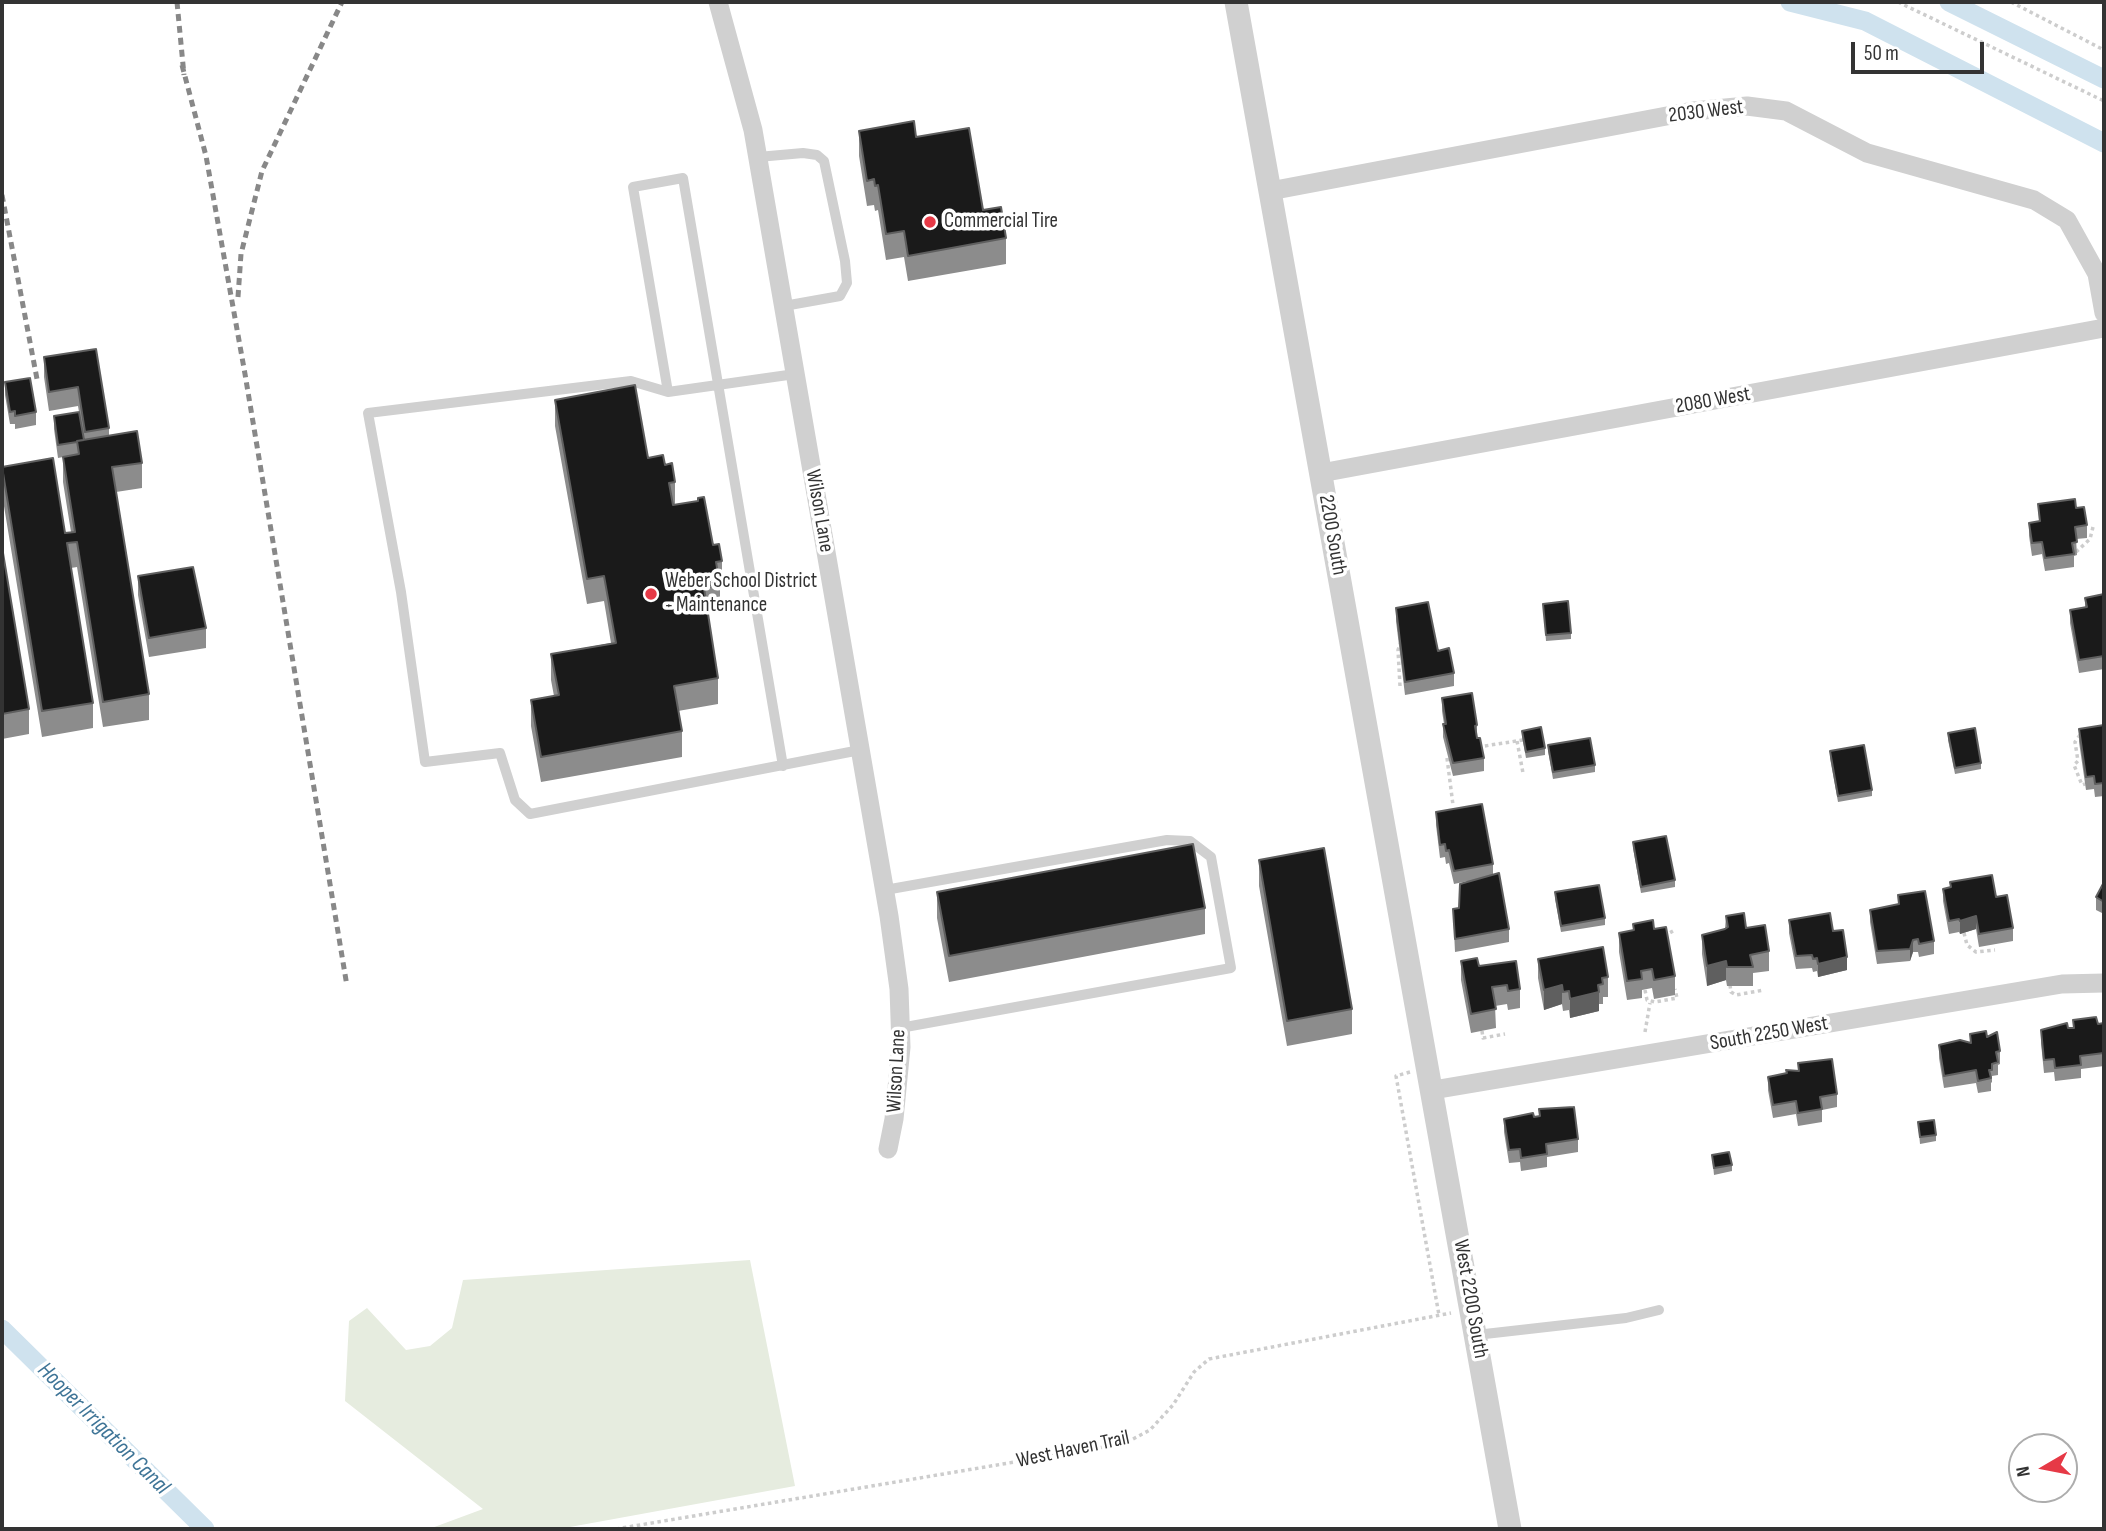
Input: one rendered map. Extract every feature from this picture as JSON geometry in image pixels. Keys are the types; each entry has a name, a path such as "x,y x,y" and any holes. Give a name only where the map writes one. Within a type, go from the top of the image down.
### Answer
{"street":[{"name":"Wilson Lane","path":"718,2 758,158 885,890 899,989 900,1028 894,1119 888,1149"},
{"name":"2200 South","path":"1236,2 1427,1076"},
{"name":"2030 West","path":"1270,191 1693,111 1747,106 1786,111 1867,153 2034,200 2067,220 2097,274 2104,313"},
{"name":"2080 West","path":"1321,473 2104,328"},
{"name":"South 2250 West","path":"1427,1076 2062,984 2104,984"},
{"name":"West 2200 South","path":"1427,1076 1510,1529"}],"lane":[{"path":"758,158 803,153 817,155 824,161 845,261 847,283 840,296 784,306"},
{"path":"668,392 633,187 683,178 783,766"},
{"path":"795,374 668,392 631,381 368,413 401,592 425,762 500,753 515,800 530,814 860,750"},
{"path":"885,890 1167,840 1190,841 1211,857 1231,968 900,1028"},
{"path":"1476,1335 1626,1318 1659,1310"}],"path":[{"path":"1898,2 2104,101"},
{"path":"2011,2 2104,50"},
{"path":"2076,552 2090,539 2093,527"},
{"path":"1400,686 1398,650 1401,642"},
{"path":"2085,784 2082,785 2074,765 2078,761 2075,742 2080,735 2092,733"},
{"path":"1476,747 1520,740 1523,773"},
{"path":"1447,758 1453,805"},
{"path":"1653,943 1673,931"},
{"path":"1965,933 1968,945 1976,952 1995,950"},
{"path":"1730,985 1731,992 1736,995 1764,990"},
{"path":"1650,1002 1677,999 1675,989"},
{"path":"1645,990 1650,1002 1645,1032"},
{"path":"1482,1031 1483,1038 1505,1034"},
{"name":"West Haven Trail","path":"616,1529 1114,1444 1150,1430 1173,1405 1194,1372 1209,1359 1440,1315 1396,1076 1427,1076"}],"shaded area":[{"path":"750,1260 795,1486 559,1529 429,1529 483,1509 345,1401 349,1321 367,1308 406,1350 430,1346 452,1328 463,1280"}],"building":[{"name":"Commercial Tire","path":"914,121 916,137 969,128 983,210 1001,207 1006,238 908,256 904,231 886,234 878,185 875,186 874,179 867,181 859,131"},
{"path":"96,349 109,428 85,432 78,387 49,392 44,357"},
{"path":"30,378 36,412 15,416 15,411 10,412 5,382"},
{"name":"Weber School District - Maintenance","path":"635,385 648,458 663,455 665,465 672,463 675,482 669,483 673,505 698,501 698,498 704,497 713,545 719,544 722,561 716,562 720,585 704,588 718,678 674,686 682,731 541,757 531,700 559,695 551,654 616,643 604,576 587,579 555,400"},
{"path":"79,412 84,440 58,445 54,416"},
{"path":"137,431 142,463 112,467 149,694 103,702 77,542 67,543 93,703 42,711 2,467 53,458 65,533 75,532 63,457 79,454 77,441"},
{"path":"2075,499 2076,508 2084,507 2087,525 2075,527 2077,542 2072,543 2074,554 2045,558 2042,542 2032,543 2029,523 2040,521 2038,504"},
{"path":"2,547 29,709 2,714"},
{"path":"193,567 206,628 149,638 138,576"},
{"path":"2104,594 2104,656 2079,660 2070,610 2087,607 2085,598"},
{"path":"1568,601 1571,633 1546,635 1543,604"},
{"path":"1428,602 1438,651 1449,648 1454,673 1405,682 1396,608"},
{"path":"1472,693 1477,738 1480,738 1484,758 1453,763 1443,724 1446,724 1442,698"},
{"path":"2104,725 2104,783 2095,784 2094,776 2086,777 2079,729"},
{"path":"1541,727 1545,748 1526,752 1522,731"},
{"path":"1975,728 1981,763 1955,768 1948,733"},
{"path":"1590,738 1595,765 1553,772 1548,745"},
{"path":"1864,745 1872,790 1838,796 1830,751"},
{"path":"1482,804 1493,864 1454,871 1449,850 1446,851 1445,844 1440,845 1436,812"},
{"path":"1666,836 1675,880 1641,887 1633,842"},
{"path":"1193,844 1205,908 949,956 937,892"},
{"path":"1324,848 1352,1009 1287,1021 1259,860"},
{"path":"1499,873 1509,929 1455,939 1453,909 1459,908 1460,884"},
{"path":"1992,875 1996,897 2007,895 2013,928 1979,934 1976,916 1949,921 1943,889 1951,887 1950,882"},
{"path":"2104,882 2104,902 2096,897"},
{"path":"1599,885 1605,918 1561,926 1555,892"},
{"path":"1925,891 1934,941 1919,944 1918,939 1913,940 1910,949 1877,951 1870,910 1899,904 1898,895"},
{"path":"1744,913 1746,928 1765,925 1769,951 1750,955 1753,967 1727,967 1726,961 1707,966 1702,935 1728,927 1726,916"},
{"path":"1830,913 1833,931 1843,930 1847,957 1818,964 1817,958 1813,959 1812,955 1796,956 1789,920"},
{"path":"1653,920 1654,929 1666,927 1675,976 1654,980 1652,969 1641,971 1642,979 1627,981 1619,933 1634,930 1633,924"},
{"path":"1603,947 1608,977 1602,978 1603,984 1598,985 1599,992 1570,999 1569,991 1563,992 1562,985 1544,990 1538,959"},
{"path":"1477,958 1479,966 1516,961 1520,989 1508,991 1507,985 1492,987 1496,1009 1471,1014 1461,961"},
{"path":"2096,1017 2098,1024 2104,1023 2104,1053 2080,1056 2081,1065 2055,1068 2054,1059 2044,1060 2041,1030 2067,1023 2068,1028 2074,1028 2073,1020"},
{"path":"1986,1031 1987,1037 1997,1032 2000,1051 1996,1052 1998,1062 1992,1064 1992,1070 1989,1070 1991,1078 1978,1081 1976,1070 1944,1076 1939,1045 1960,1040 1971,1043 1970,1034"},
{"path":"1832,1059 1837,1094 1820,1097 1822,1109 1798,1113 1796,1101 1773,1105 1768,1077 1787,1073 1786,1070 1799,1071 1798,1063"},
{"path":"1574,1107 1578,1139 1546,1144 1547,1154 1521,1158 1520,1149 1509,1150 1504,1119 1533,1113 1534,1117 1540,1116 1539,1109"},
{"path":"1934,1120 1936,1135 1920,1137 1918,1122"},
{"path":"1729,1152 1732,1165 1714,1168 1712,1155"}],"waterway":[{"path":"1790,2 1865,21 2104,143"},
{"name":"Hooper Irrigation Canal","path":"1949,2 2104,79"},
{"name":"Hooper Irrigation Canal","path":"2,1329 205,1529"}],"railway":[{"path":"177,2 184,75"},
{"path":"238,297 241,254 262,171 342,2"},
{"path":"182,65 206,156 347,986"},
{"path":"2,195 37,379"}],"place":[{"name":"Commercial Tire","path":"930,222"},
{"name":"Weber School District - Maintenance","path":"651,594"}]}
